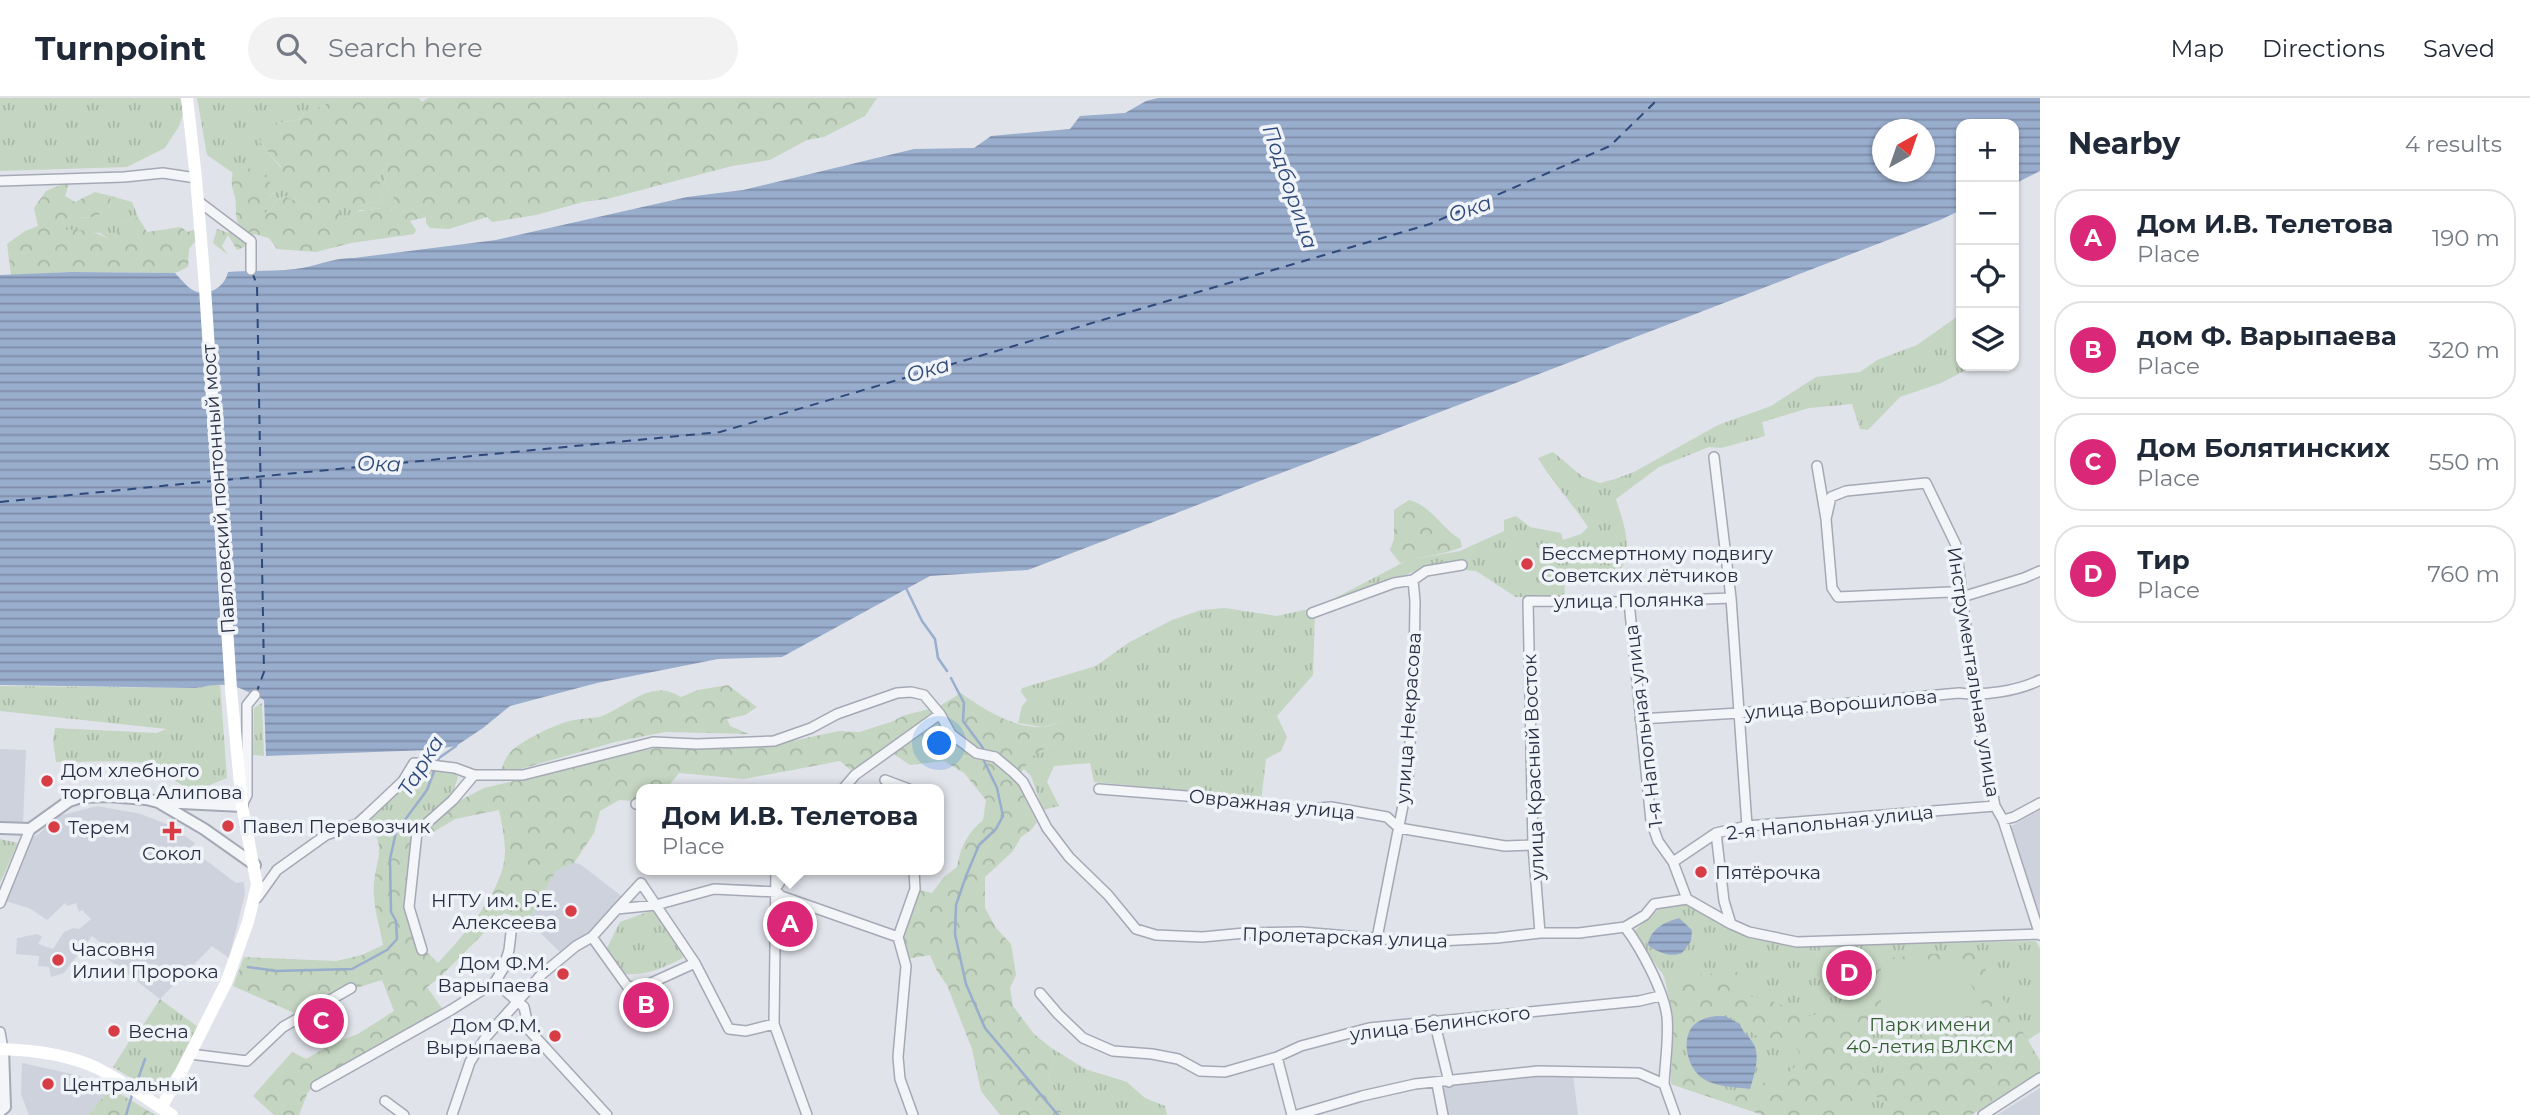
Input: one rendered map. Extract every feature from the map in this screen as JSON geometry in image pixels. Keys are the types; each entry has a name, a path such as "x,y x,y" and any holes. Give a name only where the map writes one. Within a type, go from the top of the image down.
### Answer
{"main road":[{"name":"Павловский понтонный мост","path":"166,1112 190,1054 226,983 252,909 257,885 242,806 231,689 205,288 187,98"},
{"path":"1,1049 52,1054 102,1071 166,1112"}],"street":[{"path":"0,181 163,173 196,178"},
{"path":"198,201 251,241 251,270"},
{"name":"улица Полянка","path":"1714,457 1731,598 1747,826"},
{"path":"1817,466 1826,519 1832,588 1838,597 1950,592 1962,597 2040,571"},
{"name":"Инструментальная улица","path":"1826,519 1831,497 1846,491 1926,484 1956,545 1974,694 1995,806 2003,820 2040,935"},
{"path":"1312,613 1394,583 1413,580 1426,571 1462,565"},
{"name":"улица Некрасова","path":"1377,938 1408,780 1414,670 1413,580"},
{"name":"улица Полянка","path":"1528,601 1629,602 1731,598"},
{"name":"улица Красный Восток","path":"1528,601 1533,845 1540,933"},
{"name":"1-я Напольная улица","path":"1629,602 1651,821 1658,841 1673,862 1687,899"},
{"name":"улица Ворошилова","path":"1640,719 1739,713 1959,692 1974,694 2027,686 2040,680"},
{"name":"Пролетарская улица","path":"474,775 523,775 653,742 697,744 774,741 811,728 837,714 897,693 911,692 924,695 940,714 951,734 976,753 995,757 1018,777 1046,828 1069,857 1108,895 1136,929 1156,934 1202,937 1301,932 1419,942 1625,928"},
{"path":"0,903 30,829 69,801 81,797 121,797 158,802 242,806 247,795 247,705 255,695"},
{"path":"847,784 855,775 940,714"},
{"path":"252,909 261,890 277,870 326,835 357,824 396,789 414,763 445,766 474,775 453,800 417,832 408,907 422,950"},
{"path":"885,780 896,784"},
{"name":"Овражная улица","path":"1098,789 1199,797 1293,810 1331,807 1387,817 1399,828 1506,846 1533,845"},
{"path":"158,802 204,829 255,865"},
{"path":"2003,820 2040,803"},
{"name":"2-я Напольная улица","path":"1731,925 1724,901 1716,833 1747,826 1995,806"},
{"path":"0,828 30,829"},
{"path":"1673,862 1716,833"},
{"path":"776,875 774,1024 807,1115"},
{"path":"777,889 784,875"},
{"path":"913,1115 900,1080 898,1057 906,966 898,937 915,889 914,875"},
{"path":"452,1115 470,1062 486,1037 518,1000 560,959 592,937 641,883 695,963 729,1028 746,1031 774,1024"},
{"path":"617,909 656,905 714,890 777,889"},
{"path":"777,889 781,896 898,937"},
{"path":"1675,1115 1664,1084 1667,1017 1641,951 1625,928 1645,915 1654,904 1687,899 1731,925 1749,932 1797,942 2040,935"},
{"path":"316,1086 452,1010 495,982 503,969 509,950 512,925"},
{"path":"592,937 627,986 640,988 695,963"},
{"path":"495,982 524,1007 529,1030 607,1115"},
{"path":"190,1054 247,1061 283,1027 351,988"},
{"name":"улица Белинского","path":"1040,993 1083,1038 1113,1051 1152,1054 1178,1059 1200,1071 1225,1072 1277,1057 1301,1046 1369,1028 1639,1001 1660,996"},
{"path":"1434,1020 1449,1082"},
{"path":"0,1032 5,1111"},
{"path":"1277,1057 1295,1115 1415,1084 1437,1084 1538,1070 1639,1073 1664,1084"},
{"path":"1983,1115 2040,1078"},
{"path":"1437,1084 1443,1115"},
{"path":"386,1101 404,1115"}],"shaded area":[{"path":"0,749 26,750 23,824 0,822"},
{"path":"97,806 141,814 169,825 195,843 191,849 236,883 244,882 245,894 229,958 212,946 160,999 104,956 104,945 92,936 64,973 51,977 49,967 38,966 39,956 16,954 17,938 37,934 42,937 38,944 53,949 64,932 73,928 79,929 91,919 82,910 79,912 76,903 67,906 65,903 47,920 29,908 5,901 29,838 39,834 54,817"},
{"path":"2040,810 2040,922 2008,828"},
{"name":"НГТУ им. Р.Е. Алексеева","path":"574,863 580,864 624,898 582,939 562,954 528,921 556,871"},
{"path":"22,1063 77,1075 111,1088 88,1115 29,1115 21,1094"},
{"path":"1573,1074 1578,1115 1448,1115 1442,1085"},
{"path":"2040,1088 2040,1115 1997,1115"}],"green space":[{"path":"0,98 180,98 184,111 179,126 165,148 127,167 0,171"},
{"path":"197,98 338,98 297,120 275,123 260,142 281,168 356,207 383,200 379,178 383,168 386,186 396,208 360,210 348,219 322,214 285,196 275,201 270,212 263,213 269,197 274,193 233,170 233,173 207,155"},
{"path":"338,98 419,98 422,102 428,98 877,98 865,116 824,137 807,140 770,160 732,166 536,215 492,222 487,217 449,229 430,228 426,217 410,221 416,230 414,234 351,243 316,252 277,249 269,238 254,234 247,239 249,245 237,250 228,235 222,246 228,255 213,243 217,229 228,233 239,225 232,184 233,170 240,168 253,169 263,175 275,191 269,197 264,213 270,212 275,201 285,196 322,214 339,213 348,219 360,211 396,208 386,186 383,169 379,178 383,200 356,207 324,205 304,197 280,182 277,172 281,167 260,142 263,132 275,123 297,120"},
{"path":"70,181 65,196 75,202 95,192 111,196 110,206 96,217 59,219 51,230 89,231 111,241 119,231 121,223 138,217 147,232 181,227 187,232 196,229 197,239 189,249 188,267 175,273 72,272 11,275 7,244 25,231 38,226 34,208 46,191"},
{"path":"111,196 132,202 138,217 121,223 119,231 111,241 100,233 50,230 59,219 96,217 110,206"},
{"path":"1956,318 1956,371 1964,371 1941,383 1900,397 1868,430 1860,429 1852,404 1809,408 1762,422 1765,436 1721,448 1709,447 1659,467 1616,499 1627,545 1624,564 1619,573 1564,576 1565,597 1516,597 1476,571 1426,567 1315,610 1313,675 1277,716 1287,737 1281,751 1266,759 1261,802 1181,790 1094,782 1090,763 1054,766 1047,782 1059,806 1043,810 1031,776 1023,768 1032,756 1052,745 1063,721 1043,727 1018,723 1022,706 1027,700 1021,692 1022,688 1096,666 1128,643 1172,620 1201,610 1225,608 1277,616 1318,607 1408,560 1460,551 1504,531 1504,520 1516,516 1530,527 1561,533 1563,540 1581,534 1588,527 1538,458 1553,452 1583,477 1600,483 1615,479 1634,472 1718,425 1771,406 1816,377 1860,372 1877,360 1917,345"},
{"path":"1409,500 1430,512 1460,539 1462,547 1400,563 1390,550 1394,539 1394,510"},
{"path":"220,683 227,778 207,786 204,791 191,790 175,781 171,769 157,765 129,762 56,762 53,740 55,728 157,733 166,729 0,711 0,686 196,688"},
{"path":"728,685 757,707 745,715 727,719 730,726 749,734 665,732 615,742 517,770 501,770 513,750 559,724 602,716 650,692 660,690 681,697 698,690"},
{"path":"961,693 1009,721 1042,727 1063,721 1075,732 1032,756 1019,776 1025,799 1037,822 1021,837 1013,851 985,877 985,908 996,928 1011,944 1016,975 1010,988 1013,1006 1034,1034 1050,1047 1055,1062 1048,1076 1062,1115 1000,1115 981,1091 972,1049 947,985 930,955 906,959 900,937 916,889 932,893 944,877 957,867 965,841 983,820 986,800 964,773 944,761 910,765 892,753 853,772 840,761 744,779 679,773 670,784 636,784 636,800 619,800 600,811 594,833 574,863 556,871 528,921 504,913 427,987 443,1010 314,1084 299,1115 274,1115 253,1096 292,1052 306,1059 336,1042 358,1034 394,1011 382,980 356,988 353,985 301,1016 233,986 244,957 336,961 362,955 383,945 374,892 379,848 370,827 413,835 405,908 425,950 438,963 490,898 503,868 505,853 499,810 455,819 427,836 420,837 422,830 457,802 484,788 655,748 719,749 768,746 839,731 859,732 905,715 938,707"},
{"path":"262,703 264,756 253,755 254,708"},
{"path":"417,766 453,770 458,777 451,798 413,835 370,827 375,822 364,822 412,777"},
{"path":"0,839 18,843 0,883"},
{"name":"Парк имени 40-летия ВЛКСМ","path":"1687,904 1727,926 1753,936 1798,946 2036,941 2040,949 2040,1032 2028,1040 2040,1061 2040,1073 1971,1115 1763,1115 1671,1084 1673,1015 1664,976 1632,933 1659,909"},
{"path":"656,909 680,942 683,958 647,972 624,974 605,952 620,922"},
{"name":"Парк имени 40-летия ВЛКСМ","path":"1974,950 2040,1061 2040,1073 1971,1115 1893,1115 1884,1100 1867,1096 1861,1097 1853,1104 1848,1115 1763,1115 1671,1084 1672,1059 1685,1057 1698,1079 1736,1091 1760,1089 1764,1082 1781,1079 1798,1064 1799,1051 1791,1043 1754,1035 1746,1025 1724,1014 1705,1014 1694,1022 1687,1035 1672,1038 1673,1015 1668,992 1675,976 1739,972 1736,990 1744,994 1778,1003 1799,1014 1813,1015 1834,1006 1846,1014 1856,1009 1860,996 1857,990 1865,981 1866,960","holes":["1885,1023 1895,1027 1906,1046 1894,1072 1878,1075 1866,1072 1858,1065 1854,1056 1854,1045 1859,1035 1869,1027"]},
{"path":"1957,961 1991,1019 1977,1024 1973,1017 1951,1013 1905,1024 1881,1016 1881,965"},
{"path":"160,999 198,1027 182,1061 157,1094 113,1067"},
{"path":"1050,1047 1085,1069 1127,1082 1145,1098 1165,1106 1167,1115 1062,1115 1048,1076 1055,1062"},
{"path":"111,1088 155,1115 88,1115"}],"water":[{"path":"1158,98 2040,98 2040,171 2019,182 2019,119 1956,119 1956,212 1940,220 1028,570 930,576 782,657 718,659 597,683 510,706 456,746 429,750 266,756 264,700 232,686 196,688 0,685 0,275 72,272 175,273 188,287 203,293 213,291 221,285 228,272 295,269 339,259 496,240 687,197 743,190 914,149 974,148 991,136 1070,129 1080,116 1125,113 1146,101"},
{"path":"1679,918 1692,930 1691,941 1682,953 1664,954 1648,945 1655,930"},
{"path":"1725,1016 1740,1024 1755,1048 1756,1066 1750,1089 1707,1081 1693,1068 1687,1047 1689,1033 1697,1022"}],"waterway":[{"path":"906,588 922,621 935,639 938,658 947,671"},
{"path":"951,678 964,703 963,721 983,748"},
{"name":"Тарка","path":"437,763 456,743"},
{"path":"984,761 997,788 1003,816 996,829 979,845 966,876 956,905 955,934 966,984 985,1028 1058,1115"},
{"name":"Тарка","path":"248,967 276,971 352,969 387,950 397,939 396,921 391,912 390,859 396,832 427,790 435,769"},
{"name":"Тарка","path":"136,1085 145,1059"},
{"name":"Тарка","path":"126,1115 132,1095"}],"ferry route":[{"path":"224,480 720,432 1430,224 1610,146 1654,103 1655,98"},
{"path":"252,272 257,285 264,672 257,691"},
{"path":"0,502 212,481"}],"place":[{"name":"Бессмертному подвигу Советских лётчиков","path":"1527,564"},
{"name":"Дом хлебного торговца Алипова","path":"47,781"},
{"name":"Павел Перевозчик","path":"228,826"},
{"name":"Терем","path":"54,827"},
{"name":"Сокол","path":"172,831"},
{"name":"Пятёрочка","path":"1701,872"},
{"name":"НГТУ им. Р.Е. Алексеева","path":"571,911"},
{"name":"Дом И.В. Телетова","path":"790,924"},
{"name":"Часовня Илии Пророка","path":"58,960"},
{"name":"Тир","path":"1849,973"},
{"name":"Дом Ф.М. Варыпаева","path":"563,974"},
{"name":"дом Ф. Варыпаева","path":"646,1005"},
{"name":"Дом Болятинских","path":"321,1021"},
{"name":"Весна","path":"114,1031"},
{"name":"Дом Ф.М. Вырыпаева","path":"555,1036"},
{"name":"Центральный","path":"48,1084"}],"water label":[{"name":"Подборица","path":"1290,187"},
{"name":"Ока","path":"1470,209"},
{"name":"Ока","path":"928,370"},
{"name":"Ока","path":"379,464"}]}
